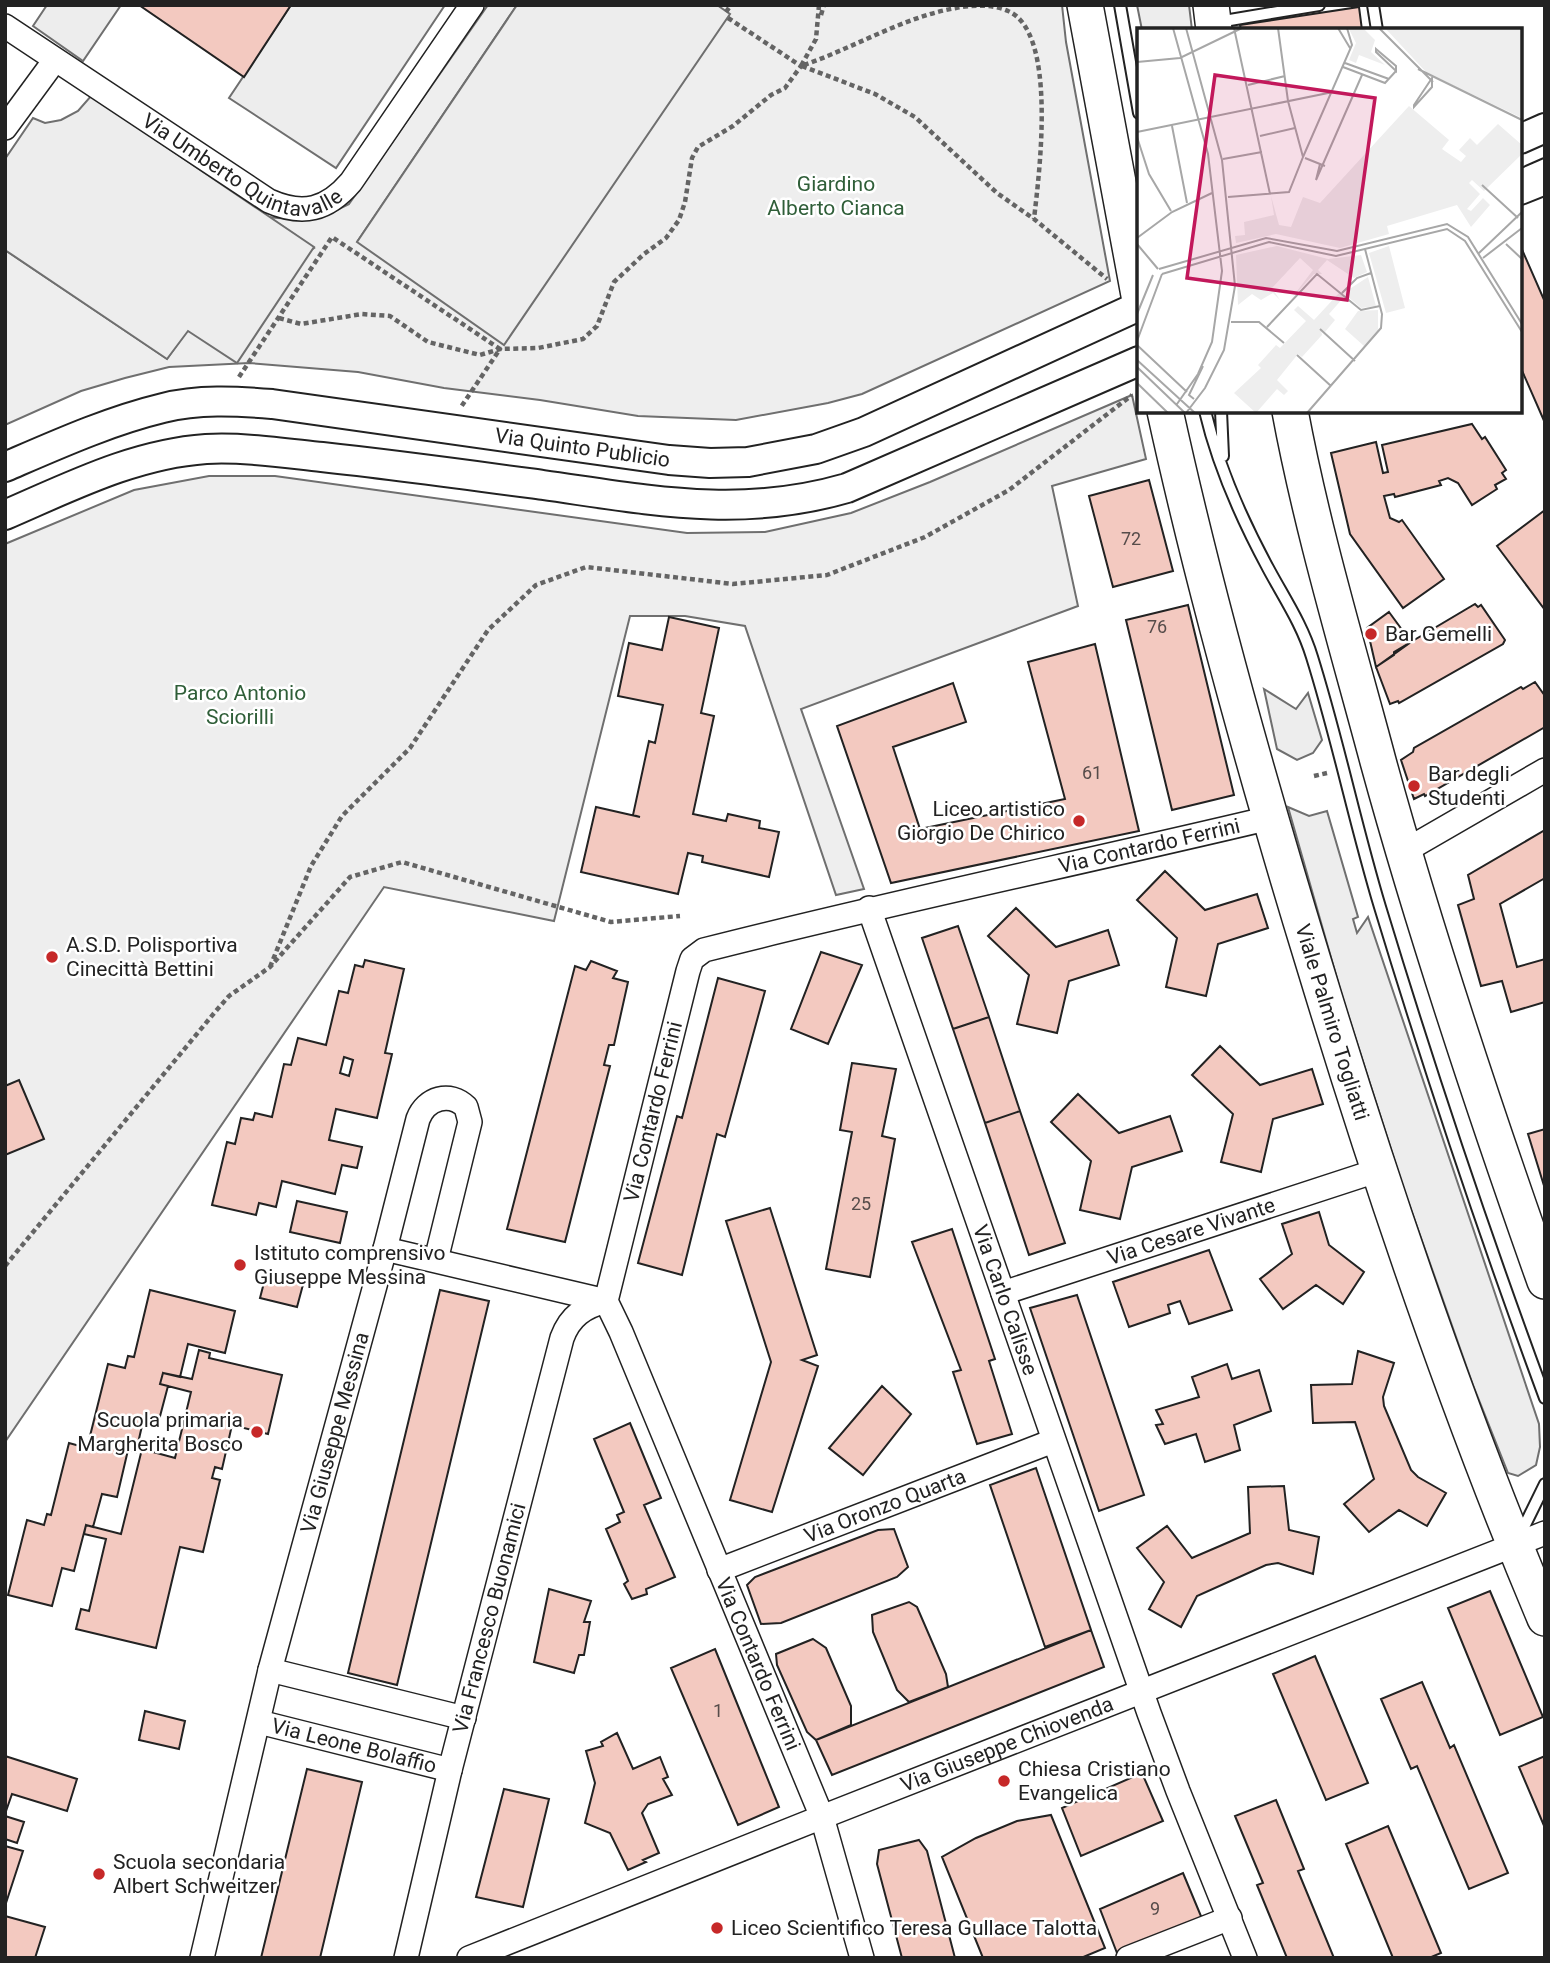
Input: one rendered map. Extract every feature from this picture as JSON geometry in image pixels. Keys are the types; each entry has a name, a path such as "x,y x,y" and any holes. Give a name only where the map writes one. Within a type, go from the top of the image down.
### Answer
{"main road":[{"path":"1085,5 1126,289"},
{"name":"Viale Palmiro Togliatti","path":"1165,413 1205,579 1270,818 1378,1170 1444,1358 1529,1540 1545,1618"},
{"path":"1290,413 1346,646 1403,852 1478,1089 1545,1281"}],"street":[{"name":"Via Umberto Quintavalle","path":"5,26 269,201 290,209 306,210 330,202 351,182 472,5"},
{"path":"5,128 55,60"},
{"path":"1522,138 1545,128"},
{"path":"1522,189 1545,180"},
{"name":"Via Quinto Publicio","path":"5,467 140,414 164,407 213,402 272,404 669,460 729,463 772,459 816,449 864,432 1137,307"},
{"name":"Via Quinto Publicio","path":"5,515 138,462 207,449 264,451 352,460 599,494 710,506 790,502 847,488 1137,361"},
{"path":"1403,852 1545,771"},
{"name":"Via Contardo Ferrini","path":"862,1958 822,1816 606,1301 692,959 704,950 869,908 1270,818"},
{"name":"Via Carlo Calisse","path":"869,908 1141,1691 1245,1958"},
{"name":"Via Giuseppe Messina","path":"202,1958 271,1670 420,1112 424,1106 435,1100 452,1099 466,1107 470,1122 436,1260"},
{"name":"Via Cesare Vivante","path":"1003,1293 1378,1170"},
{"path":"385,1249 606,1301"},
{"name":"Via Francesco Buonamici","path":"406,1958 450,1770 562,1338 575,1316 586,1307 606,1301"},
{"name":"Via Oronzo Quarta","path":"719,1570 1053,1441"},
{"name":"Via Giuseppe Chiovenda","path":"469,1958 822,1816 1529,1540"},
{"path":"271,1670 464,1718"},
{"name":"Via Leone Bolaffio","path":"259,1722 450,1770"},
{"path":"1128,1958 1230,1918"}],"lane":[{"path":"1120,5 1137,102"},
{"path":"1213,19 1319,5"},
{"path":"1373,5 1377,28"},
{"path":"1522,174 1545,164"},
{"path":"1206,413 1240,515 1301,626 1312,656 1405,990 1545,1398"},
{"path":"1221,413 1225,473"},
{"path":"1529,1540 1545,1484"}],"path":[{"path":"731,5 727,15 801,66 875,94 915,117 997,193 1126,289"},
{"path":"279,318 301,324 362,314 390,316 428,342 480,355 500,349 538,348 583,339 597,326 614,282 666,238 679,220 685,202 692,158 698,147 733,126 771,95 785,88 801,66 816,39 821,5"},
{"path":"801,66 838,54 902,25 954,8 981,5 1009,8 1025,25 1040,68 1042,124 1034,219"},
{"path":"235,383 332,237 500,349"},
{"path":"459,410 500,349"},
{"path":"270,967 311,866 342,817 410,748 488,630 536,585 586,567 733,584 827,575 925,537 1009,490 1132,395"},
{"path":"1314,776 1329,773"},
{"path":"5,1266 229,996 270,967 351,877 402,862 611,922 680,916"}],"green space":[{"name":"Giardino Alberto Cianca","path":"488,5 517,5 357,242 717,5 1062,5 1066,42 1110,281 862,394 736,420 638,416 444,388 358,372 249,363 169,367 125,378 81,391 5,425 5,250 167,359 187,331 314,248 269,217 310,218 328,214 349,204"},
{"name":"Parco Antonio Sciorilli","path":"1132,395 1146,459 1052,486 1078,606 801,709 864,889 836,895 745,626 685,616 630,616 554,921 384,887 5,1442 5,544 134,490 209,476 275,476 687,533 765,532 851,513"}],"shaded area":[{"path":"47,5 121,5 83,61 33,26"},
{"path":"291,5 445,5 336,168 229,98"},
{"path":"517,5 717,5 730,14 504,345 357,242"},
{"path":"1137,5 1189,5 1192,28 1142,28"},
{"path":"91,96 314,247 237,363 188,331 167,359 5,250 5,159 33,118 45,123 61,120 78,111"},
{"path":"1264,689 1296,709 1308,693 1322,740 1313,753 1297,760 1277,749"},
{"path":"1288,807 1309,816 1327,811 1358,917 1353,919 1357,933 1368,917 1539,1424 1540,1447 1536,1465 1518,1476 1508,1473 1473,1385 1403,1187 1342,996"}],"building":[{"path":"139,5 291,5 244,77"},
{"path":"1359,7 1362,28 1241,28 1240,25"},
{"path":"1522,250 1545,302 1545,423 1522,371"},
{"path":"1472,424 1482,439 1485,437 1506,470 1502,473 1506,479 1495,485 1497,489 1472,505 1458,483 1448,478 1439,481 1441,485 1395,497 1394,494 1384,496 1390,518 1399,522 1402,520 1444,579 1403,608 1350,534 1331,453 1376,442 1383,473 1388,472 1382,445"},
{"path":"1149,480 1173,571 1113,587 1089,496"},
{"path":"1545,510 1545,610 1497,546"},
{"path":"1475,604 1478,607 1481,605 1505,640 1503,644 1399,703 1390,704 1376,667 1394,655 1394,652"},
{"path":"1188,605 1234,795 1172,810 1126,620"},
{"path":"1389,612 1411,642 1376,667 1367,628"},
{"path":"669,617 719,628 701,713 714,716 693,814 726,821 728,814 760,821 759,828 779,832 769,877 702,862 703,856 688,853 678,894 581,872 596,807 640,817 633,815 649,741 655,743 663,705 618,696 629,643 662,650"},
{"path":"1095,644 1139,831 891,883 837,726 953,683 966,722 893,747 920,829 1065,799 1028,662"},
{"path":"1535,682 1545,696 1545,727 1425,796 1424,794 1414,799 1401,760 1413,752 1414,748 1521,687 1523,689"},
{"path":"1545,830 1545,878 1500,904 1517,967 1545,959 1545,1002 1511,1012 1502,981 1481,986 1458,905 1474,899 1468,875"},
{"path":"1165,871 1205,910 1257,894 1268,928 1218,944 1206,996 1166,987 1177,938 1137,900"},
{"path":"1016,908 1056,947 1108,930 1119,965 1069,981 1057,1033 1017,1024 1029,975 988,936"},
{"path":"958,926 989,1017 953,1029 922,938"},
{"path":"821,952 862,965 828,1044 791,1029"},
{"path":"365,960 404,969 385,1053 392,1054 377,1118 336,1109 329,1140 362,1147 357,1168 342,1165 335,1194 282,1181 276,1207 259,1203 256,1215 212,1205 227,1142 235,1144 241,1118 253,1120 255,1113 272,1117 284,1064 291,1065 298,1038 326,1045 339,991 348,993 355,965 363,967","holes":["344,1057 353,1060 349,1076 340,1073"]},
{"path":"591,961 617,971 613,978 628,982 614,1045 609,1045 604,1065 610,1066 565,1242 507,1229 575,966 586,970"},
{"path":"718,978 765,991 725,1137 717,1134 682,1275 638,1263 677,1116 682,1118"},
{"path":"989,1017 1020,1111 985,1123 953,1029"},
{"path":"1220,1046 1260,1085 1312,1069 1323,1104 1273,1119 1261,1172 1221,1162 1233,1114 1192,1075"},
{"path":"852,1063 896,1069 882,1136 895,1139 870,1277 826,1269 852,1132 840,1130"},
{"path":"19,1080 44,1139 5,1155 5,1086"},
{"path":"1078,1094 1119,1133 1170,1116 1182,1151 1132,1167 1120,1219 1080,1210 1091,1161 1051,1122"},
{"path":"1020,1111 1065,1243 1029,1255 985,1123"},
{"path":"1545,1129 1545,1189 1528,1134"},
{"path":"297,1201 347,1212 340,1243 290,1232"},
{"path":"770,1208 817,1355 802,1360 818,1366 772,1512 730,1500 771,1362 726,1221"},
{"path":"1319,1212 1329,1245 1364,1272 1343,1304 1316,1285 1283,1309 1260,1279 1292,1254 1282,1224"},
{"path":"952,1229 995,1359 989,1361 1012,1434 977,1444 953,1372 961,1370 912,1242"},
{"path":"1209,1250 1232,1310 1189,1324 1180,1301 1168,1305 1170,1313 1129,1327 1113,1282"},
{"path":"267,1271 304,1281 297,1307 260,1298"},
{"path":"150,1290 235,1311 225,1353 188,1344 180,1377 163,1373 160,1384 168,1386 159,1420 144,1417 136,1452 128,1450 117,1497 102,1494 93,1527 86,1525 74,1571 62,1568 52,1606 8,1595 27,1520 44,1525 47,1514 51,1515 69,1443 87,1448 108,1364 125,1368 128,1356 134,1357"},
{"path":"440,1290 489,1301 397,1685 348,1673"},
{"path":"1077,1295 1144,1495 1099,1511 1030,1308"},
{"path":"199,1350 210,1353 209,1358 282,1375 268,1434 232,1425 222,1469 215,1467 212,1478 220,1480 203,1552 180,1547 156,1648 76,1629 81,1609 89,1611 106,1539 84,1534 86,1525 121,1534 142,1449 175,1458 191,1392 160,1384 163,1373 192,1379"},
{"path":"1358,1351 1394,1363 1383,1397 1384,1406 1411,1470 1446,1493 1427,1526 1399,1510 1369,1532 1344,1504 1374,1479 1355,1422 1313,1423 1311,1385 1352,1384"},
{"path":"1227,1364 1232,1379 1259,1370 1271,1411 1234,1425 1240,1450 1205,1462 1196,1434 1165,1444 1156,1425 1163,1424 1156,1410 1199,1397 1192,1377"},
{"path":"882,1386 911,1414 863,1475 829,1448"},
{"path":"630,1423 661,1498 644,1505 675,1577 646,1589 647,1594 632,1599 624,1584 628,1581 606,1529 620,1522 617,1515 624,1512 594,1439"},
{"path":"1036,1468 1091,1630 1045,1647 990,1485"},
{"path":"1284,1486 1289,1530 1319,1537 1313,1574 1278,1563 1266,1565 1197,1596 1181,1627 1149,1609 1164,1582 1137,1548 1167,1526 1192,1558 1250,1533 1248,1487"},
{"path":"894,1529 908,1567 897,1577 781,1623 761,1624 747,1585 755,1577 878,1530"},
{"path":"549,1589 591,1601 584,1622 590,1622 584,1655 579,1655 574,1673 534,1662"},
{"path":"1490,1591 1543,1717 1500,1735 1448,1608"},
{"path":"909,1602 917,1607 946,1674 948,1687 909,1702 897,1690 873,1632 872,1615"},
{"path":"1091,1630 1104,1667 832,1775 816,1740"},
{"path":"813,1639 826,1648 851,1706 851,1725 816,1740 807,1732 777,1665 776,1654"},
{"path":"715,1649 779,1807 738,1825 671,1668"},
{"path":"1315,1656 1368,1783 1326,1800 1273,1674"},
{"path":"1422,1682 1450,1748 1454,1745 1508,1873 1469,1889 1417,1766 1411,1769 1381,1699"},
{"path":"145,1711 185,1721 179,1749 139,1740"},
{"path":"617,1733 633,1769 660,1757 668,1777 663,1779 672,1795 648,1804 642,1813 659,1853 628,1870 610,1833 585,1823 595,1783 586,1751 603,1746 601,1742"},
{"path":"5,1756 77,1779 67,1811 12,1794 5,1814"},
{"path":"1545,1756 1545,1828 1519,1767"},
{"path":"307,1769 362,1782 320,1958 261,1958"},
{"path":"1142,1773 1163,1821 1081,1856 1062,1808"},
{"path":"504,1789 549,1799 523,1907 476,1897"},
{"path":"1276,1800 1304,1869 1298,1871 1334,1958 1287,1958 1257,1885 1263,1883 1235,1816"},
{"path":"1051,1815 1105,1948 1081,1958 983,1958 942,1857 976,1838 1017,1821"},
{"path":"5,1816 24,1822 17,1843 5,1839"},
{"path":"1388,1826 1441,1953 1429,1958 1393,1958 1346,1844"},
{"path":"919,1840 927,1851 955,1958 902,1958 877,1864 879,1850"},
{"path":"5,1846 23,1851 6,1903 5,1903"},
{"path":"1183,1873 1203,1921 1117,1953 1100,1909"},
{"path":"5,1916 45,1927 35,1958 5,1958"}],"place":[{"name":"Bar Gemelli","path":"1371,634"},
{"name":"Bar degli Studenti","path":"1414,786"},
{"name":"Liceo artistico Giorgio De Chirico","path":"1079,821"},
{"name":"A.S.D. Polisportiva Cinecittà Bettini","path":"52,957"},
{"name":"Istituto comprensivo Giuseppe Messina","path":"240,1265"},
{"name":"Scuola primaria Margherita Bosco","path":"257,1432"},
{"name":"Chiesa Cristiano Evangelica","path":"1004,1781"},
{"name":"Scuola secondaria Albert Schweitzer","path":"99,1874"},
{"name":"Liceo Scientifico Teresa Gullace Talotta","path":"717,1928"}]}
